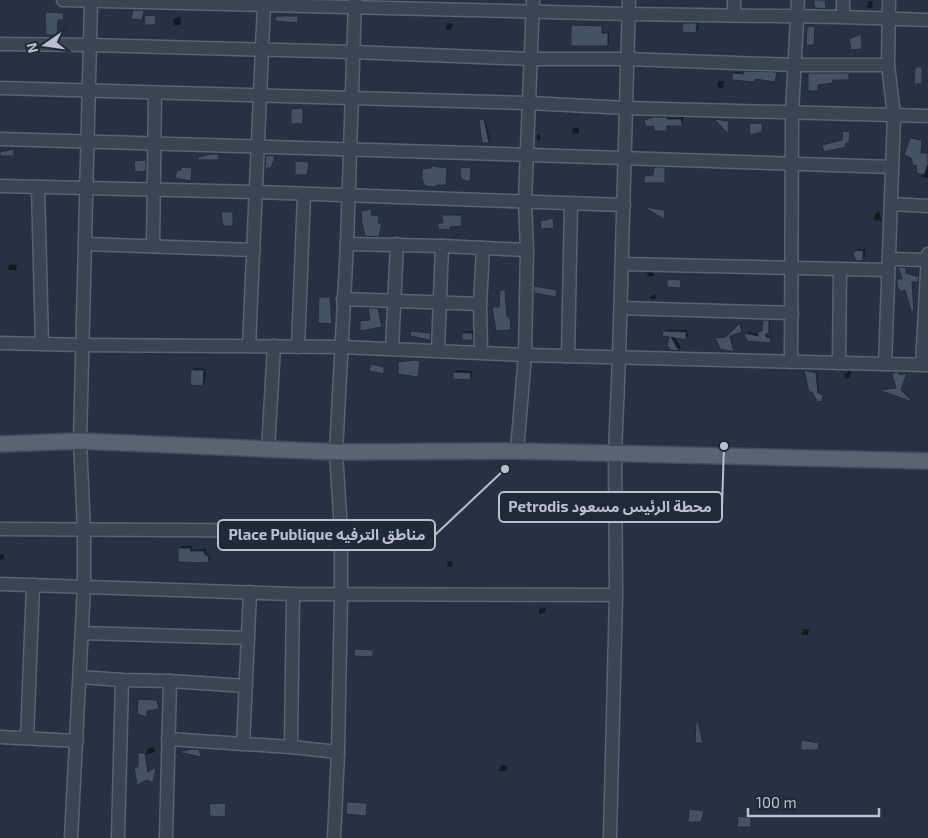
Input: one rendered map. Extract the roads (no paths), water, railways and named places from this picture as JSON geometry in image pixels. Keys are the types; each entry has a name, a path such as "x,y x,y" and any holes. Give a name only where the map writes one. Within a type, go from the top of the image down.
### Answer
{"main road":[{"path":"0,444 80,441 336,452 517,451 928,461"}],"street":[{"path":"64,0 264,4 301,2 577,6 629,14 928,20"},
{"path":"610,838 616,595 615,453 621,308 629,0"},
{"path":"734,0 734,15"},
{"path":"791,362 792,112 798,0"},
{"path":"844,0 844,17"},
{"path":"885,364 894,115 888,65 889,0"},
{"path":"71,838 84,587 84,530 80,441 91,1"},
{"path":"334,838 338,752 341,594 341,531 336,452 347,244 354,3"},
{"path":"249,346 264,4"},
{"path":"517,451 525,355 527,155 533,6"},
{"path":"0,44 263,49 532,59 627,59 794,65 888,65"},
{"path":"0,88 928,116"},
{"path":"152,246 155,93"},
{"path":"0,140 527,155 625,156 892,167"},
{"path":"0,186 257,192 624,205"},
{"path":"38,186 42,344"},
{"path":"298,347 304,194"},
{"path":"568,356 571,204"},
{"path":"891,204 928,206"},
{"path":"86,244 254,250"},
{"path":"347,244 397,244 527,250"},
{"path":"392,349 397,244"},
{"path":"438,350 442,246"},
{"path":"481,352 482,248"},
{"path":"0,343 341,347 619,358 925,365 928,258 888,265 840,269 622,264"},
{"path":"839,363 840,269"},
{"path":"343,299 480,304"},
{"path":"621,308 792,313"},
{"path":"268,450 274,346"},
{"path":"0,529 341,531"},
{"path":"0,584 293,594 616,595"},
{"path":"27,738 32,585"},
{"path":"244,744 250,592"},
{"path":"291,747 293,594"},
{"path":"82,633 248,638"},
{"path":"80,677 246,686"},
{"path":"118,838 122,680"},
{"path":"166,838 170,681"},
{"path":"0,737 77,741"},
{"path":"168,739 338,752"}],"place":[{"name":"Petrodis محطة الرئيس مسعود","path":"724,446"},
{"name":"Place Publique مناطق الترفيه","path":"505,469"}]}
